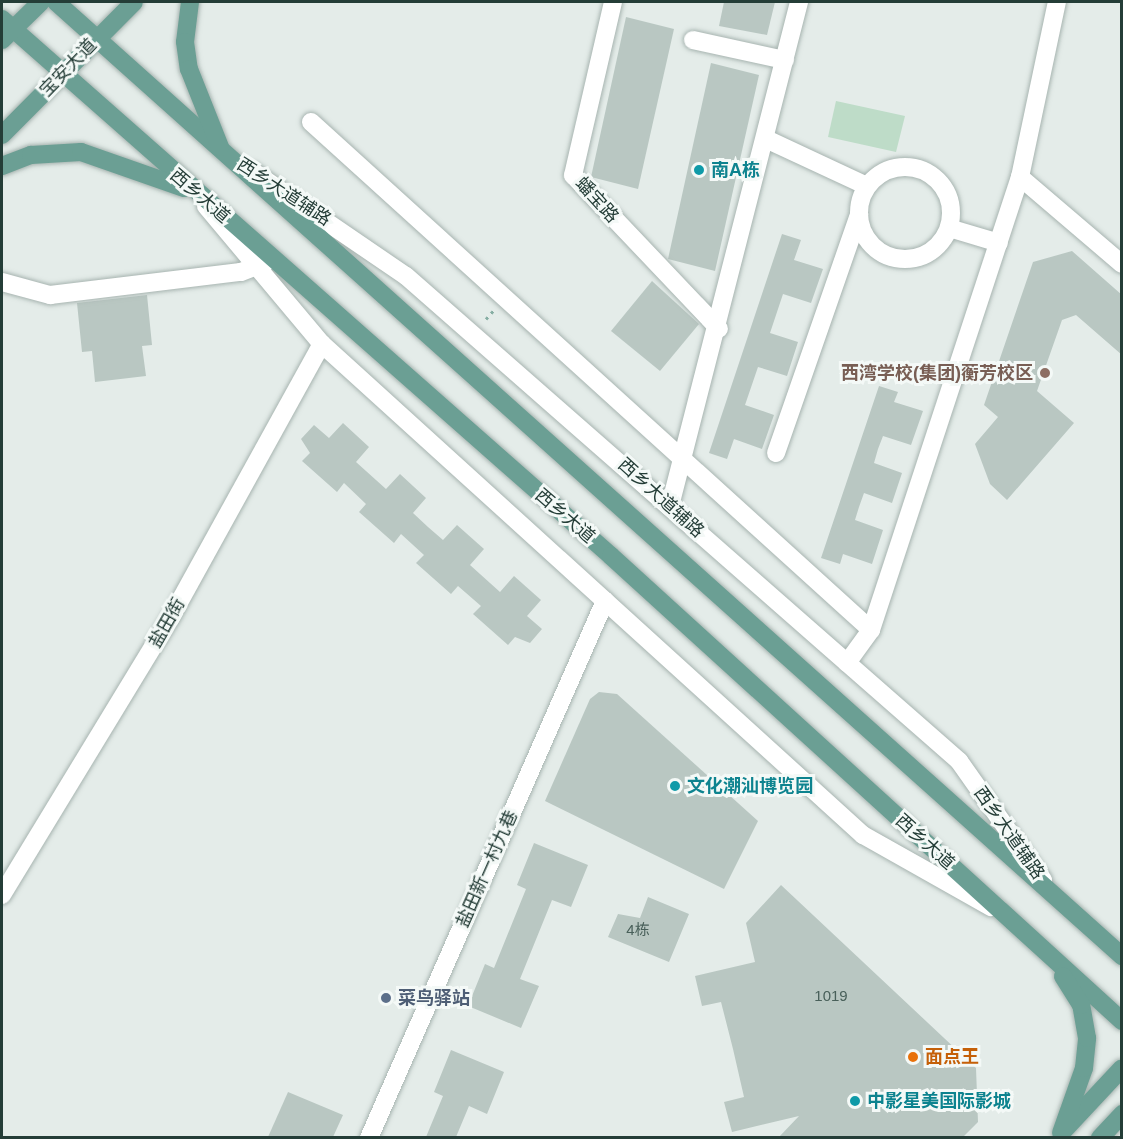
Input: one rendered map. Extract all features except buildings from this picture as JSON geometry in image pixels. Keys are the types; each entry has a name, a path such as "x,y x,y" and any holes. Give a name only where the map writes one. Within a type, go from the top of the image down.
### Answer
{"main road":[{"path":"5,30 41,2"},
{"path":"56,2 95,40 1122,956"},
{"name":"宝安大道","path":"2,135 134,2"},
{"path":"189,2 185,42 189,69 221,152"},
{"name":"西乡大道","path":"5,30 63,74 196,193 264,263 602,548 1122,1021"},
{"path":"2,166 31,155 81,152 196,193"},
{"path":"1077,916 1122,939"},
{"path":"1052,957 1081,1005 1087,1038 1084,1068 1059,1135"},
{"path":"1059,1135 1122,1068"},
{"path":"1100,1137 1122,1114"},
{"path":"1106,1137 1122,1129"}],"street":[{"name":"蟠宝路","path":"613,2 573,175 718,329"},
{"path":"670,506 718,329 799,2"},
{"path":"847,663 871,630 1020,177 1057,2"},
{"path":"693,40 785,60"},
{"path":"311,122 871,630"},
{"path":"766,139 867,186"},
{"name":"西乡大道辅路","path":"221,152 406,276 959,761 1052,894"},
{"path":"776,453 867,186 886,170 912,167 927,172 947,193 949,228 929,253 899,259 868,242 858,214"},
{"path":"1020,177 1122,264"},
{"path":"949,228 999,243"},
{"path":"3,283 50,295 264,263 322,344 863,835 1006,916"},
{"name":"盐田街","path":"2,895 171,617 322,344"},
{"name":"盐田新一村九巷","path":"369,1137 605,601"}],"green space":[{"path":"836,101 905,116 896,152 828,137"}],"place":[{"name":"南A栋","path":"699,170"},
{"name":"西湾学校(集团)蘅芳校区","path":"1045,373"},
{"name":"文化潮汕博览园","path":"675,786"},
{"name":"菜鸟驿站","path":"386,998"},
{"name":"面点王","path":"913,1057"},
{"name":"中影星美国际影城","path":"855,1101"}]}
